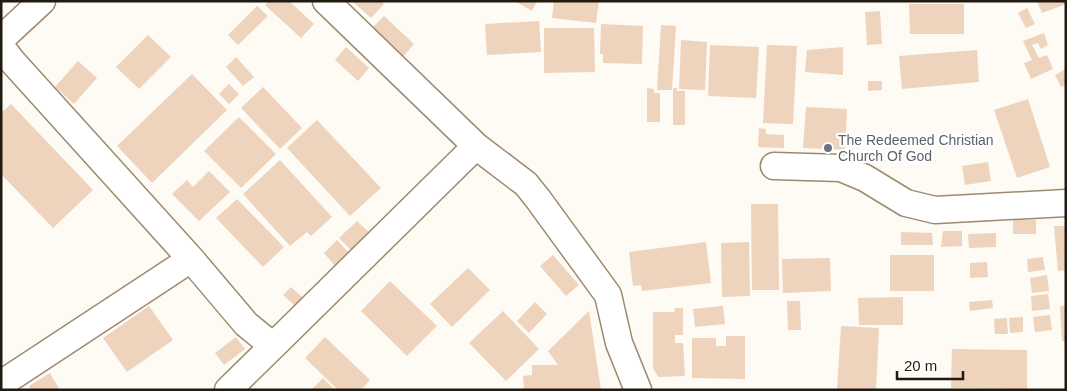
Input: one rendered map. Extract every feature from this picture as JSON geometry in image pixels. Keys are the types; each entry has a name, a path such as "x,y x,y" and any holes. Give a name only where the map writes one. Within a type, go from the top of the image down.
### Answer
{"street":[{"path":"42,1 1,41 2,50 191,259 246,324 273,346"},
{"path":"326,1 476,146 526,184 608,295 619,343 638,390"},
{"path":"228,390 476,146"},
{"path":"774,166 841,168 865,178 906,203 935,210 1066,203"},
{"path":"1,384 191,259"}],"building":[{"path":"269,1 289,1 314,24 301,38 265,5"},
{"path":"352,1 381,1 384,4 371,18"},
{"path":"515,1 537,1 532,11"},
{"path":"554,1 599,1 596,23 552,18"},
{"path":"1037,1 1066,1 1066,4 1042,13"},
{"path":"909,4 964,4 964,34 910,34"},
{"path":"257,6 268,16 238,45 228,35"},
{"path":"1027,8 1035,24 1026,28 1018,13"},
{"path":"880,11 882,44 867,45 865,12"},
{"path":"384,16 414,44 402,58 371,29"},
{"path":"539,21 541,52 487,55 485,24"},
{"path":"601,24 643,26 642,64 603,63 603,54 600,54"},
{"path":"661,25 676,26 672,90 657,90"},
{"path":"544,28 594,28 595,72 544,73"},
{"path":"1044,33 1048,45 1041,49 1038,43 1032,45 1039,58 1047,55 1053,69 1031,79 1024,63 1032,60 1023,41"},
{"path":"148,35 171,57 139,89 116,67"},
{"path":"681,40 707,42 705,90 679,89"},
{"path":"710,45 759,47 756,98 708,96"},
{"path":"767,45 797,46 793,124 763,123"},
{"path":"346,47 369,68 358,81 335,60"},
{"path":"843,47 843,75 805,72 807,50"},
{"path":"977,50 979,82 902,89 899,56"},
{"path":"236,57 254,77 243,86 226,67"},
{"path":"78,61 97,78 74,104 55,87"},
{"path":"1066,69 1066,85 1061,87 1055,75"},
{"path":"192,74 227,110 152,183 117,146"},
{"path":"868,81 882,81 882,90 868,91"},
{"path":"229,84 239,94 229,104 219,94"},
{"path":"263,87 302,128 280,149 241,108"},
{"path":"647,88 654,89 654,93 660,93 660,122 647,122"},
{"path":"673,88 677,88 677,91 685,91 685,125 673,125"},
{"path":"1028,99 1050,167 1017,178 994,110"},
{"path":"11,104 93,190 53,228 1,174 1,113"},
{"path":"806,107 847,109 845,150 803,148"},
{"path":"239,117 276,154 241,188 204,151"},
{"path":"317,120 381,188 350,216 287,148"},
{"path":"759,128 766,129 766,134 784,135 784,148 758,147"},
{"path":"280,160 332,217 311,236 307,232 290,246 243,194"},
{"path":"988,162 991,181 965,185 962,166"},
{"path":"209,171 230,192 199,221 172,194 187,180 193,187"},
{"path":"237,199 284,247 263,267 216,218"},
{"path":"751,204 778,204 779,290 752,290"},
{"path":"1013,220 1036,220 1036,234 1013,234"},
{"path":"357,221 370,233 352,251 339,238"},
{"path":"1054,226 1066,226 1066,270 1058,271"},
{"path":"943,231 962,231 962,246 941,247"},
{"path":"901,232 932,233 933,245 901,245"},
{"path":"996,233 996,247 969,248 968,234"},
{"path":"337,240 349,253 335,266 324,253"},
{"path":"706,242 711,283 642,291 641,285 633,286 629,252"},
{"path":"749,242 750,296 722,297 721,243"},
{"path":"553,255 579,285 566,296 540,266"},
{"path":"890,255 934,255 934,291 890,291"},
{"path":"1043,257 1045,270 1028,272 1027,259"},
{"path":"830,258 831,291 783,293 782,259"},
{"path":"987,262 988,277 970,278 970,263"},
{"path":"468,268 490,290 452,327 430,304"},
{"path":"1047,275 1049,291 1032,293 1030,278"},
{"path":"390,281 437,326 407,356 361,311"},
{"path":"291,287 303,298 295,306 283,295"},
{"path":"1048,294 1050,309 1032,311 1031,296"},
{"path":"903,297 903,325 859,325 858,298"},
{"path":"992,300 993,308 970,311 969,302"},
{"path":"787,301 800,301 801,330 788,330"},
{"path":"535,302 547,314 529,333 517,321"},
{"path":"149,306 173,340 127,372 103,338"},
{"path":"723,306 725,324 695,327 693,309"},
{"path":"1060,306 1066,306 1066,341 1062,341"},
{"path":"674,308 683,308 683,335 675,335 675,343 683,343 685,376 658,377 653,368 653,312 675,312"},
{"path":"503,311 539,349 506,381 469,343"},
{"path":"589,311 601,390 524,390 523,376 532,375 532,365 558,365 548,351"},
{"path":"1050,315 1052,330 1035,332 1033,317"},
{"path":"1023,317 1023,332 1010,333 1009,318"},
{"path":"1007,318 1008,334 995,334 994,319"},
{"path":"841,326 879,328 876,390 837,390"},
{"path":"726,336 745,336 745,379 692,378 692,338 716,338 716,346 726,346"},
{"path":"236,337 245,349 224,365 215,353"},
{"path":"325,337 370,380 361,390 338,390 305,358"},
{"path":"952,349 1027,350 1027,389 951,388"},
{"path":"50,373 60,390 31,390 29,386"},
{"path":"323,378 335,390 311,390"}],"place":[{"name":"The Redeemed Christian Church Of God","path":"828,148"}]}
